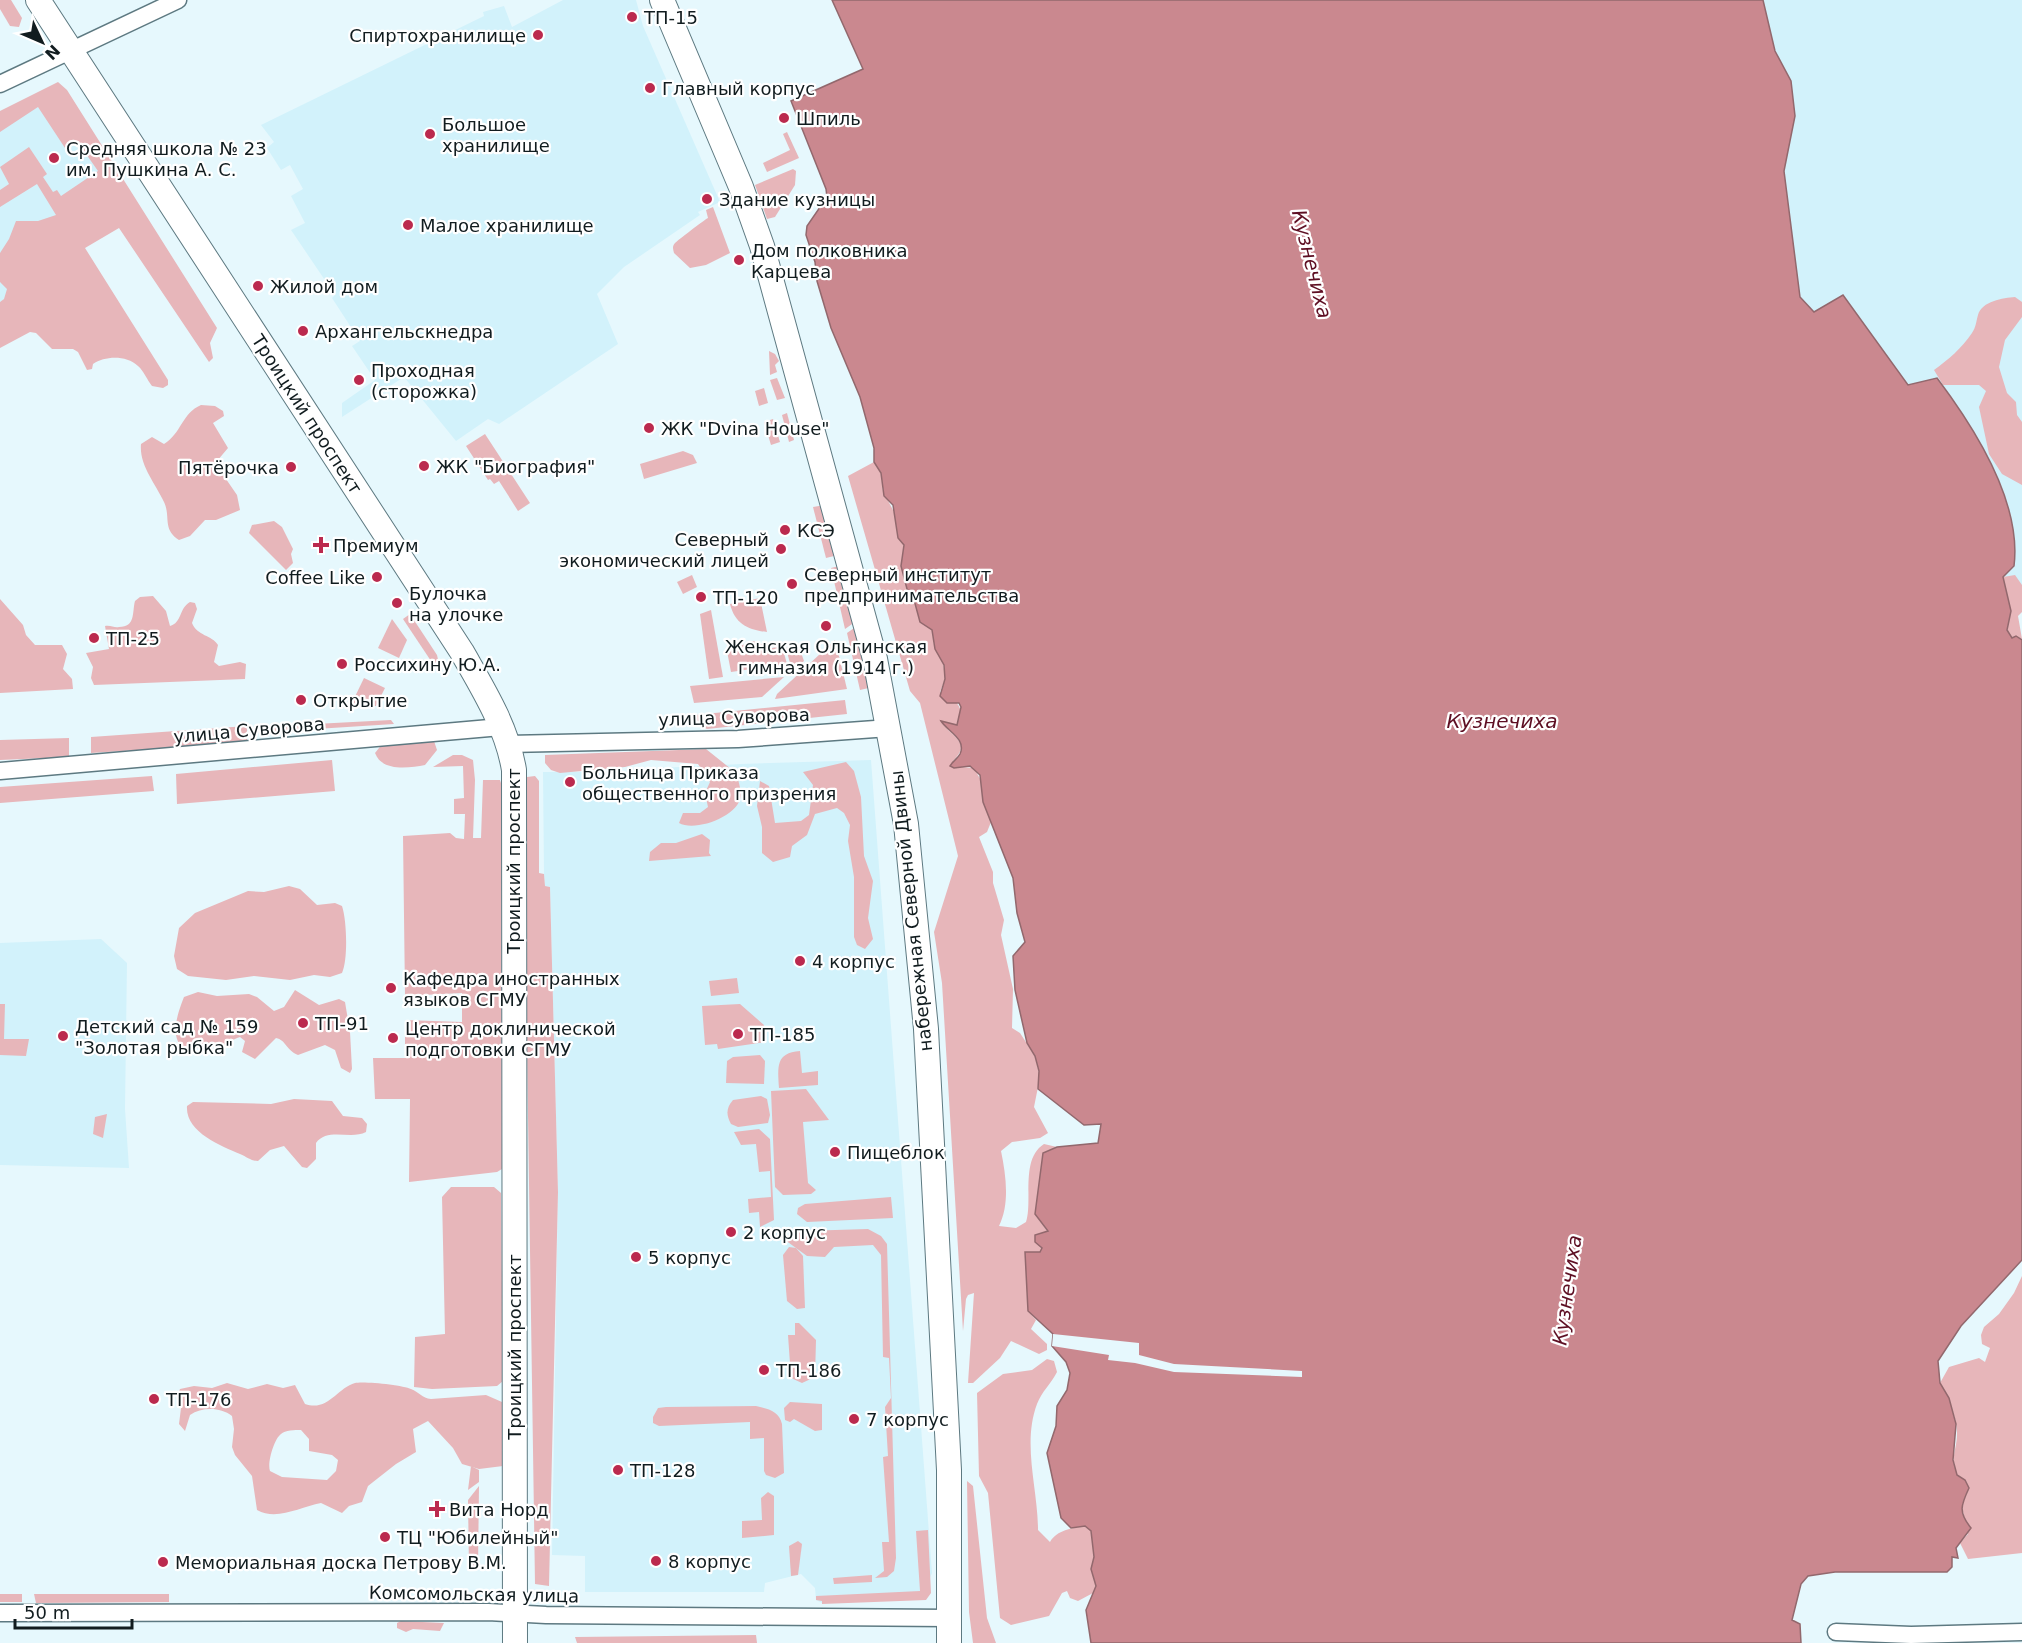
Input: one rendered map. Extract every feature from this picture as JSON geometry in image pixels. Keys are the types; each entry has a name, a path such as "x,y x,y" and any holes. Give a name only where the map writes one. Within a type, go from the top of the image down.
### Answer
{"main road":[{"name":"Троицкий проспект","path":"38,0 462,652 483,689 504,736 514,770 515,1643"},
{"name":"набережная Северной Двины","path":"662,0 741,187 762,246 875,659 906,824 926,1029 948,1470 948,1643"}],"street":[{"path":"0,84 178,0"},
{"name":"улица Суворова","path":"0,771 504,736 738,739 889,728"},
{"name":"Комсомольская улица","path":"0,1613 514,1613 948,1618"},
{"path":"1836,1632 1911,1635 2022,1632"}],"shaded area":[{"path":"0,0 11,0 22,18 19,27 10,26 0,9"},
{"path":"563,0 636,0 643,26 720,202 698,212 700,215 624,267 597,294 618,344 499,424 488,419 456,441 404,377 342,417 342,403 375,380 352,346 360,341 332,298 335,295 291,230 305,223 291,196 303,189 290,165 281,170 267,148 274,142 261,125 484,16 483,12 504,6 512,27"},
{"path":"1763,0 2022,0 2022,609 2003,577 2014,566 2015,556 1986,456 1968,422 1943,385 1937,378 1908,385 1843,295 1814,312 1800,297 1784,171 1795,116 1791,81 1775,51"},
{"path":"58,82 67,90 217,328 210,343 213,358 209,362 119,228 85,248 168,380 168,385 163,388 152,386 138,366 122,358 103,359 93,364 92,369 87,370 78,352 73,349 52,349 36,333 30,332 0,348 0,302 4,299 7,289 0,282 0,253 16,221 38,221 56,215 37,184 0,207 0,190 9,184 0,167 29,147 47,174 43,177 53,192 57,190 61,196 98,171 77,141 65,148 38,107 0,132 0,111"},
{"name":"Средняя школа № 23 им. Пушкина А. С.","path":"60,84 136,203 0,302 0,113"},
{"path":"787,132 799,158 767,172 763,163 790,150 783,134"},
{"path":"793,169 796,171 795,185 775,217 767,219 755,185"},
{"path":"713,207 730,253 706,265 690,268 674,253 673,246 708,218 706,210"},
{"path":"2015,297 2022,302 2022,317 2005,340 1999,367 2007,393 2016,402 2017,415 2022,422 2022,485 2002,474 1989,454 1979,407 1986,391 1979,385 1943,385 1934,370 1968,339 1980,310 1984,306 1994,301"},
{"path":"769,351 775,354 779,361 775,365 777,372 770,375"},
{"path":"777,378 785,398 777,400 770,380"},
{"path":"764,388 768,403 759,406 755,391"},
{"path":"201,405 215,406 223,411 224,416 213,423 228,448 217,461 217,466 237,495 240,510 216,520 205,520 190,536 179,540 170,532 166,507 145,467 141,444 152,437 164,444 170,440 190,413"},
{"path":"787,413 794,440 789,442 782,415"},
{"path":"773,419 780,442 771,445 764,422"},
{"path":"485,434 530,503 518,511 499,481 494,484 490,479 488,480 466,446"},
{"path":"683,451 693,455 697,463 644,479 640,464"},
{"path":"874,462 881,473 883,491 895,514 898,538 904,545 901,566 907,589 932,630 934,644 943,660 945,679 940,692 955,701 960,708 961,713 957,725 941,721 960,744 959,754 953,761 962,767 974,768 983,784 983,802 991,822 987,832 979,837 993,872 993,883 1004,920 1001,935 1013,989 1012,1028 1020,1033 1035,1056 1040,1077 1034,1107 1048,1133 1040,1138 1012,1142 1001,1151 1006,1199 999,1226 1016,1228 1026,1222 1032,1160 1044,1144 1057,1147 1043,1154 1035,1214 1048,1232 1038,1244 1042,1249 1040,1252 1026,1252 1028,1311 1036,1320 1031,1329 1047,1344 1047,1350 1039,1354 1011,1341 1000,1358 973,1383 968,1383 974,1293 968,1295 966,1299 963,1331 942,983 934,932 958,856 920,703 910,691 848,476"},
{"path":"825,505 838,555 826,558 813,507"},
{"path":"274,521 282,527 293,549 291,554 293,563 286,570 249,533 252,525"},
{"path":"839,566 855,622 845,629 831,568"},
{"path":"692,575 697,587 683,594 677,582"},
{"path":"2015,575 2022,585 2022,612 2018,616 2022,639 2012,638 2007,630 2011,611 2003,577"},
{"path":"153,596 166,611 170,626 177,622 186,605 190,602 195,603 197,609 192,623 194,627 218,645 214,662 219,666 240,662 246,664 245,679 94,685 91,678 93,667 86,653 109,649 105,626 117,627 128,624 131,622 135,601 140,597"},
{"path":"760,598 767,632 743,625 735,617 730,604"},
{"path":"0,599 23,625 26,635 35,645 62,645 67,654 63,669 72,679 73,689 0,693"},
{"path":"711,610 723,677 709,679 700,614"},
{"path":"410,614 437,655 439,664 431,661 403,619"},
{"path":"392,619 407,640 399,658 378,648"},
{"path":"857,626 873,687 860,690 847,633"},
{"path":"835,640 847,689 775,699 777,694"},
{"path":"753,641 772,648 782,646 787,664 731,672 727,651"},
{"path":"798,644 804,661 792,671 786,648"},
{"path":"784,677 762,697 694,703 690,686"},
{"path":"364,678 385,688 376,706 350,707"},
{"path":"845,700 847,714 707,729 699,725 695,715"},
{"path":"391,720 394,724 269,732 277,726"},
{"path":"247,726 247,743 91,753 91,737"},
{"path":"69,738 69,757 0,760 0,740"},
{"path":"434,741 437,750 425,765 404,768 390,766 379,759 375,753 383,743"},
{"path":"706,749 736,773 741,796 738,804 724,816 695,826 679,823 683,813 700,813 708,807 705,793 710,782 698,764 651,760 625,767 560,773 551,770 545,763 545,755"},
{"path":"453,755 462,755 473,760 475,780 473,838 481,838 483,780 500,780 501,783 502,1169 497,1172 409,1182 410,1099 375,1099 373,1058 405,1058 405,1020 462,1022 462,993 405,996 403,836 450,833 456,838 464,839 465,814 454,814 454,799 464,798 463,766 433,767"},
{"path":"332,760 335,791 177,804 176,774"},
{"path":"871,760 932,1573 921,1599 822,1603 816,1600 815,1588 801,1574 765,1583 764,1592 585,1592 585,1556 552,1555 558,1192 550,887 545,886 544,874 543,772 643,772 659,768"},
{"path":"846,762 854,771 861,797 864,856 873,881 868,918 873,939 865,949 857,945 854,937 854,877 848,841 850,825 844,813 837,808 815,814 807,835 792,846 790,857 773,862 762,853 762,827 757,806 760,781 769,786 775,823 801,821 809,815 813,785 803,772"},
{"path":"152,776 154,791 0,803 0,787"},
{"path":"535,776 539,781 539,873 544,874 545,886 550,887 558,1192 549,1586 535,1584 523,781 527,777"},
{"path":"702,834 710,840 709,853 711,856 649,861 650,852 661,843 676,843"},
{"path":"289,886 300,889 317,905 335,903 342,906 346,940 342,973 330,977 314,975 290,980 254,976 226,980 188,976 177,969 174,956 179,928 195,913 248,891 264,892"},
{"name":"Детский сад № 159 \"Золотая рыбка\"","path":"101,939 127,963 125,1109 129,1168 0,1165 0,943"},
{"path":"737,978 739,993 711,996 709,981"},
{"path":"295,990 319,1005 339,999 345,1002 350,1032 352,1069 350,1073 341,1068 335,1050 325,1045 298,1055 276,1038 255,1059 242,1052 245,1041 240,1037 219,1047 205,1046 191,1050 180,1045 177,1039 176,1025 184,997 198,992 217,996 249,994 257,997 274,1011 284,1007"},
{"path":"0,1004 5,1004 4,1039 29,1039 26,1056 0,1055"},
{"path":"740,1004 764,1025 766,1042 718,1049 717,1044 705,1045 702,1006"},
{"path":"800,1051 802,1073 818,1071 818,1085 779,1088 779,1068 782,1058 792,1052"},
{"path":"760,1055 765,1061 764,1084 726,1083 727,1061 733,1057"},
{"path":"806,1089 829,1120 803,1122 808,1183 816,1190 811,1194 783,1195 775,1187 771,1091"},
{"path":"761,1096 767,1099 770,1115 768,1123 738,1127 731,1124 727,1112 733,1100"},
{"path":"294,1099 332,1101 343,1116 362,1118 367,1124 366,1132 321,1138 316,1143 316,1159 307,1168 302,1167 284,1146 270,1150 258,1161 251,1160 223,1147 198,1131 188,1115 187,1106 193,1102 271,1104"},
{"path":"107,1114 103,1138 93,1134 95,1117"},
{"path":"759,1129 770,1139 774,1220 760,1227 759,1212 749,1213 748,1199 771,1197 770,1171 759,1172 756,1144 741,1145 734,1132"},
{"path":"451,1187 494,1187 501,1193 503,1381 497,1386 432,1389 414,1387 415,1337 445,1334 442,1197"},
{"path":"891,1197 893,1218 807,1222 797,1214 798,1208 805,1204"},
{"path":"868,1229 881,1236 887,1244 896,1558 894,1571 887,1577 875,1578 884,1571 882,1542 889,1542 883,1457 888,1456 885,1407 891,1398 889,1358 883,1357 881,1255 873,1245 834,1247 825,1257 807,1256 785,1240 785,1236 802,1231"},
{"path":"789,1247 796,1248 803,1256 805,1308 797,1309 787,1301 783,1255"},
{"path":"2022,1276 2022,1553 1968,1559 1960,1543 1968,1534 1961,1503 1969,1488 1965,1480 1957,1476 1954,1457 1957,1426 1940,1383 1949,1367 1979,1358 1985,1362 1990,1348 1982,1344 1981,1335 1984,1327 1999,1314 2014,1293"},
{"path":"795,1323 799,1323 816,1340 815,1377 802,1383 791,1378 788,1335 795,1335"},
{"path":"1047,1359 1054,1361 1057,1372 1037,1404 1031,1435 1038,1530 1050,1542 1061,1532 1070,1529 1085,1526 1091,1531 1094,1557 1091,1569 1096,1586 1093,1593 1078,1601 1070,1598 1067,1591 1062,1593 1049,1616 1011,1625 1000,1618 988,1493 979,1476 977,1393 1003,1374 1032,1370"},
{"path":"227,1383 248,1389 267,1384 283,1388 295,1385 305,1404 313,1406 326,1402 355,1383 407,1388 431,1399 486,1395 502,1402 503,1466 479,1469 462,1464 453,1448 428,1421 413,1429 416,1452 368,1486 362,1502 349,1506 342,1513 321,1503 281,1514 265,1513 257,1510 252,1476 235,1455 232,1447 234,1429 232,1416 222,1411 205,1409 190,1415 185,1431 179,1424 181,1408 177,1396 180,1389 194,1386 212,1388","holes":["301,1430 309,1439 309,1451 332,1455 338,1460 336,1471 327,1480 282,1477 270,1471 272,1451 281,1434"]},
{"path":"790,1402 822,1404 822,1430 815,1431 794,1419 790,1422 785,1420 784,1408"},
{"path":"756,1406 776,1413 781,1420 784,1473 775,1478 766,1475 764,1471 764,1438 750,1439 750,1422 659,1426 653,1423 653,1417 658,1408"},
{"path":"471,1466 479,1470 479,1482 468,1490"},
{"path":"967,1481 973,1486 987,1618 996,1643 973,1643 969,1612"},
{"path":"479,1486 478,1567 469,1568 468,1500"},
{"path":"768,1492 774,1496 774,1535 742,1538 742,1521 762,1520 761,1498"},
{"path":"928,1530 931,1593 926,1600 822,1604 822,1601 816,1600 816,1596 920,1591 916,1531"},
{"path":"798,1541 802,1544 798,1575 791,1576 789,1546"},
{"path":"872,1575 872,1582 834,1584 833,1578"},
{"path":"0,1594 22,1594 22,1602 0,1602"},
{"path":"34,1594 169,1594 169,1602 36,1603"},
{"path":"401,1621 444,1623 440,1631 413,1629 406,1632 397,1628 397,1623"},
{"path":"756,1635 757,1643 577,1643 575,1637"}],"water":[{"name":"Кузнечиха","path":"832,0 1763,0 1775,51 1791,81 1795,116 1784,171 1800,297 1814,312 1843,295 1908,385 1937,378 1966,419 1992,466 2011,517 2015,542 2014,566 2003,577 2011,611 2007,630 2012,638 2016,636 2022,640 2022,1260 1961,1326 1938,1361 1940,1383 1949,1398 1956,1424 1953,1460 1957,1475 1965,1480 1969,1488 1962,1508 1964,1517 1971,1528 1956,1548 1958,1558 1952,1557 1952,1567 1947,1572 1835,1572 1808,1576 1801,1584 1792,1620 1800,1624 1801,1643 1091,1643 1086,1610 1096,1586 1091,1569 1094,1557 1091,1531 1085,1526 1071,1528 1061,1518 1047,1453 1056,1426 1057,1406 1067,1390 1070,1373 1066,1362 1052,1346 1053,1334 1028,1311 1025,1252 1040,1252 1042,1248 1035,1242 1035,1235 1048,1231 1035,1214 1043,1153 1057,1147 1098,1143 1101,1124 1084,1125 1038,1089 1039,1071 1035,1056 1027,1043 1015,990 1013,956 1025,942 1017,913 1013,878 983,802 980,775 970,766 954,768 950,766 960,754 961,744 941,721 957,725 961,707 959,703 947,703 940,696 945,679 944,665 935,649 932,630 920,622 913,596 907,589 901,566 904,545 898,538 893,505 884,496 881,473 874,462 874,448 860,397 831,328 817,281 815,262 806,235 807,226 827,197 826,189 791,101 863,69"}],"pier":[{"path":"1053,1334 1139,1343 1139,1355 1174,1364 1302,1371 1302,1377 1174,1372 1135,1363 1108,1360 1109,1355 1052,1346"}],"place":[{"name":"ТП-15","path":"632,17"},
{"name":"Спиртохранилище","path":"538,35"},
{"name":"Главный корпус","path":"650,88"},
{"name":"Шпиль","path":"784,118"},
{"name":"Большое хранилище","path":"430,134"},
{"name":"Средняя школа № 23 им. Пушкина А. С.","path":"54,158"},
{"name":"Здание кузницы","path":"707,199"},
{"name":"Малое хранилище","path":"408,225"},
{"name":"Дом полковника Карцева","path":"739,260"},
{"name":"Жилой дом","path":"258,286"},
{"name":"Архангельскнедра","path":"303,331"},
{"name":"Проходная (сторожка)","path":"359,380"},
{"name":"ЖК \"Dvina House\"","path":"649,428"},
{"name":"ЖК \"Биография\"","path":"424,466"},
{"name":"Пятёрочка","path":"291,467"},
{"name":"КСЭ","path":"785,530"},
{"name":"Премиум","path":"321,545"},
{"name":"Северный экономический лицей","path":"781,549"},
{"name":"Coffee Like","path":"377,577"},
{"name":"Северный институт предпринимательства","path":"792,584"},
{"name":"ТП-120","path":"701,597"},
{"name":"Булочка на улочке","path":"397,603"},
{"name":"Женская Ольгинская гимназия (1914 г.)","path":"826,626"},
{"name":"ТП-25","path":"94,638"},
{"name":"Россихину Ю.А.","path":"342,664"},
{"name":"Открытие","path":"301,700"},
{"name":"Больница Приказа общественного призрения","path":"570,782"},
{"name":"4 корпус","path":"800,961"},
{"name":"Кафедра иностранных языков СГМУ","path":"391,988"},
{"name":"ТП-91","path":"303,1023"},
{"name":"ТП-185","path":"738,1034"},
{"name":"Детский сад № 159 \"Золотая рыбка\"","path":"63,1036"},
{"name":"Центр доклинической подготовки СГМУ","path":"393,1038"},
{"name":"Пищеблок","path":"835,1152"},
{"name":"2 корпус","path":"731,1232"},
{"name":"5 корпус","path":"636,1257"},
{"name":"ТП-186","path":"764,1370"},
{"name":"ТП-176","path":"154,1399"},
{"name":"7 корпус","path":"854,1419"},
{"name":"ТП-128","path":"618,1470"},
{"name":"Вита Норд","path":"437,1509"},
{"name":"ТЦ \"Юбилейный\"","path":"385,1537"},
{"name":"8 корпус","path":"656,1561"},
{"name":"Мемориальная доска Петрову В.М.","path":"163,1562"}]}
